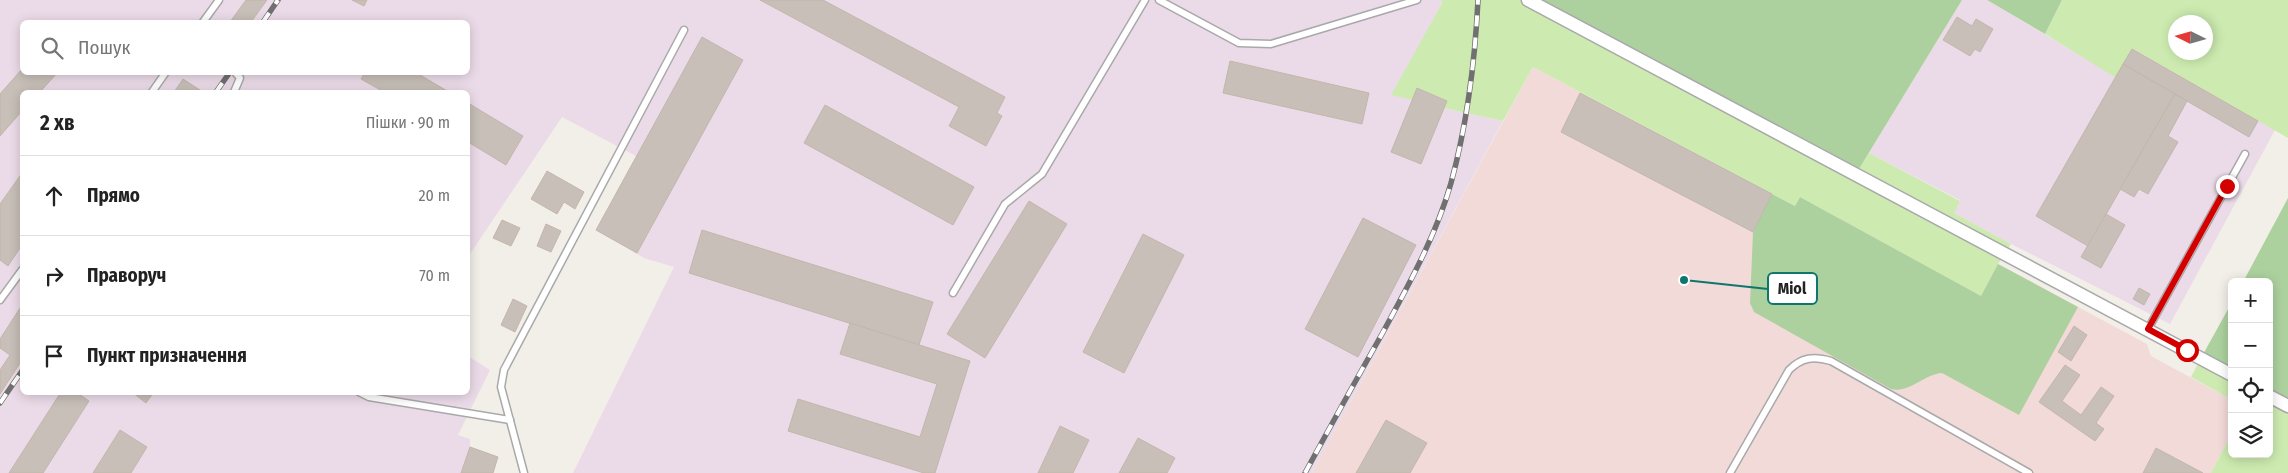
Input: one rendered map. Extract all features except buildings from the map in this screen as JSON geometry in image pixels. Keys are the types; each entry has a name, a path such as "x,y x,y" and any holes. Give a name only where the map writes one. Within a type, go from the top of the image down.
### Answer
{"street":[{"path":"1528,0 2228,373"},
{"path":"2273,398 2288,406"}],"lane":[{"path":"204,20 219,0"},
{"path":"953,293 1005,204 1042,174 1145,0"},
{"path":"1159,0 1239,43 1271,44 1417,0"},
{"path":"524,473 501,388 507,363 684,30"},
{"path":"153,90 164,75"},
{"path":"235,90 240,78 238,75"},
{"path":"2148,329 2245,154"},
{"path":"0,300 20,273"},
{"path":"1730,473 1789,370 1797,362 1807,358 1831,361 2029,473"},
{"path":"365,395 510,420"}],"shaded area":[{"path":"0,0 1442,0 1417,88 1447,101 1444,108 1503,121 1312,473 573,473 674,267 644,258 596,230 636,156 562,117 470,254 470,90 20,90 20,395 470,395 470,357 490,370 458,435 470,439 470,447 461,473 0,473"},
{"path":"1962,0 1987,0 2116,77 2132,49 2275,130 2170,324 2011,244 1954,213 1960,200 1869,153"},
{"path":"1533,67 1795,206 1998,264 2147,344 2151,356 2228,398 2228,441 2211,473 1312,473"}],"green space":[{"path":"1442,0 1528,0 1856,174 1869,153 1960,201 1954,213 2011,244 1981,296 1800,197 1795,206 1533,67 1503,121 1444,108 1447,101 1418,88 1413,100 1391,95"},
{"path":"1528,0 1962,0 1856,174"},
{"path":"1987,0 2062,0 2045,34"},
{"path":"2062,0 2288,0 2288,138 2133,49 2116,78 2045,34"},
{"path":"1772,194 1795,206 1800,197 1981,296 1998,264 2078,307 2019,415 1942,373 1935,374 1904,389 1891,389 1754,312 1750,303 1753,232"},
{"path":"2288,198 2288,406 2273,398 2273,278 2245,278"},
{"path":"2228,309 2228,373 2201,358"},
{"path":"2201,358 2228,373 2228,398 2191,377"},
{"path":"2273,398 2288,406 2288,473 2211,473 2228,441 2228,458 2273,458"}],"railway":[{"path":"264,20 278,0"},
{"path":"1305,473 1411,279 1445,203 1457,161 1466,115 1475,46 1478,0"},
{"path":"217,90 228,75"},
{"path":"0,403 20,374"}],"place":[{"name":"Miol","path":"1684,280"}],"route":[{"path":"2187,350 2148,329 2227,186"}]}
